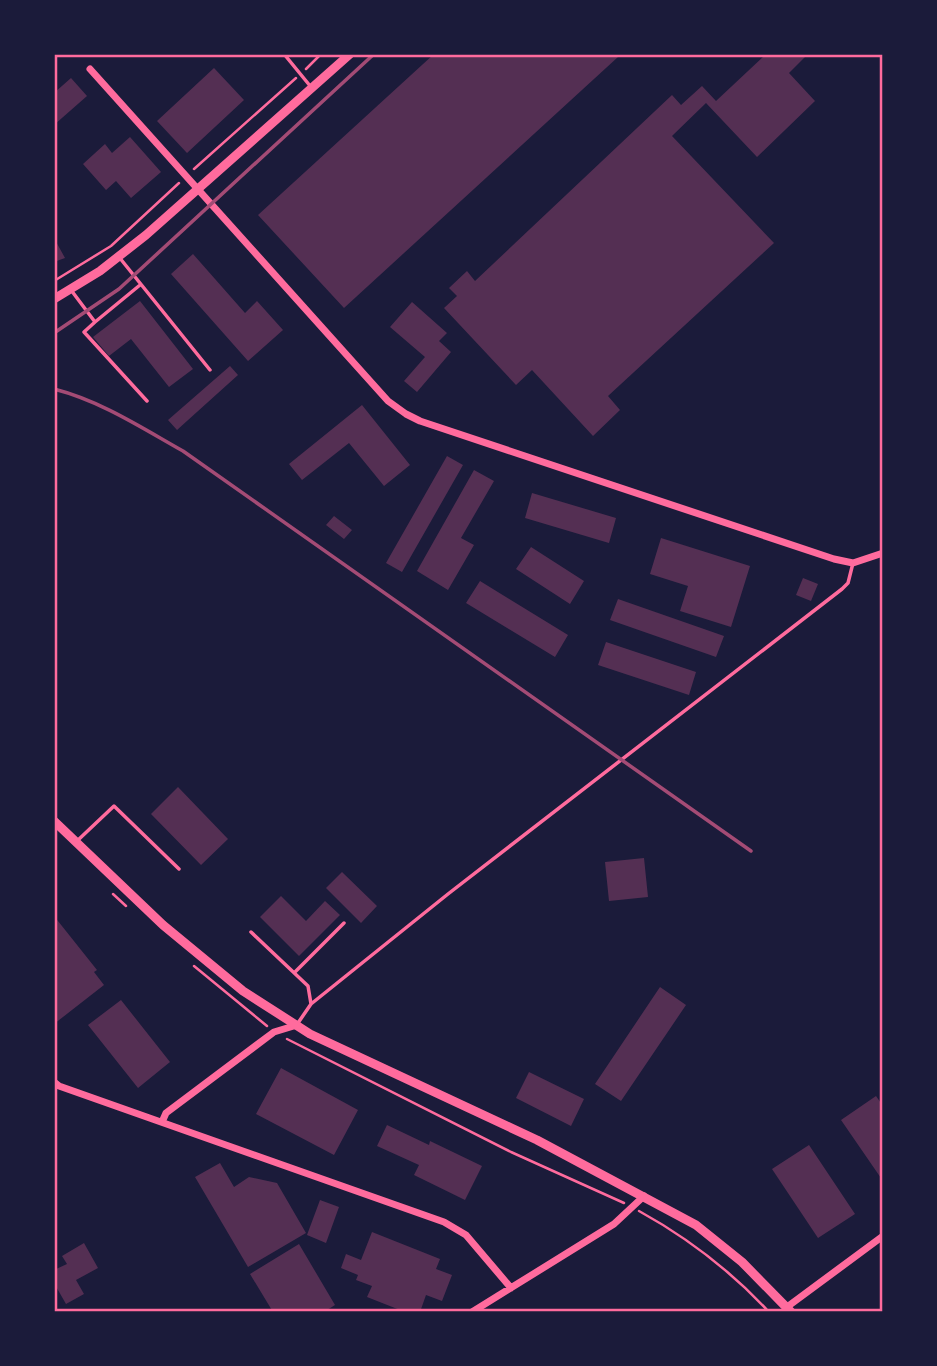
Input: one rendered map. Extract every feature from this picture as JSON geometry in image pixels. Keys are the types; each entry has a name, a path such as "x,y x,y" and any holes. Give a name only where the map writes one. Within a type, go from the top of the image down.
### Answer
{"street":[{"path":"54,299 119,257 350,54"},
{"path":"90,69 388,401 406,414 575,473 853,563 883,552"},
{"path":"54,821 173,933 243,991 310,1034 537,1140 696,1225 742,1262 789,1309 883,1236"},
{"path":"162,1122 166,1113 274,1032 297,1025"},
{"path":"56,1086 444,1222 466,1235 511,1288"},
{"path":"471,1312 614,1224 644,1196"}],"lane":[{"path":"284,54 312,89"},
{"path":"119,257 210,370"},
{"path":"141,285 84,332 147,401"},
{"path":"71,290 95,322"},
{"path":"297,1025 311,1004 448,894 842,589 848,583 853,563"},
{"path":"76,843 114,806 180,869"},
{"path":"295,972 344,923"},
{"path":"251,932 308,986 311,1004"}],"building":[{"path":"434,54 617,54 618,57 344,308 258,215"},
{"path":"766,54 808,54 789,73 815,101 757,157 706,103 672,136 774,243 608,396 620,410 593,436 532,370 516,385 444,308 457,296 449,288 467,271 475,281 672,95 681,105 702,86 716,101"},
{"path":"214,68 244,100 187,153 157,121"},
{"path":"71,78 87,96 54,125 54,93"},
{"path":"130,137 161,172 131,198 116,181 106,190 83,164 105,144 112,153"},
{"path":"54,238 65,258 54,262"},
{"path":"193,254 245,313 257,301 283,330 248,361 171,274"},
{"path":"140,301 193,369 169,387 131,339 109,356 93,337"},
{"path":"412,302 447,333 439,341 451,352 417,392 404,381 425,357 390,327"},
{"path":"230,366 238,375 177,430 168,420"},
{"path":"362,405 410,465 384,486 349,443 302,480 289,464"},
{"path":"447,456 463,465 402,572 386,563"},
{"path":"474,470 494,481 461,538 474,545 448,590 417,571"},
{"path":"532,493 616,518 609,543 525,518"},
{"path":"334,516 352,530 344,539 326,525"},
{"path":"661,538 750,566 731,627 680,611 688,586 650,574"},
{"path":"531,547 584,581 570,604 516,569"},
{"path":"803,578 818,584 811,601 796,595"},
{"path":"480,581 568,635 555,657 466,603"},
{"path":"618,599 724,636 716,657 610,620"},
{"path":"606,642 696,672 689,695 598,665"},
{"path":"178,787 228,839 201,865 151,814"},
{"path":"644,858 648,897 609,901 605,862"},
{"path":"342,872 377,906 361,923 326,888"},
{"path":"281,896 306,921 325,901 340,915 299,956 260,917"},
{"path":"54,916 97,970 94,972 104,985 54,1024"},
{"path":"660,987 686,1005 621,1101 595,1084"},
{"path":"121,1000 170,1062 138,1088 88,1025"},
{"path":"281,1068 358,1110 334,1155 256,1114"},
{"path":"529,1072 584,1099 571,1126 516,1098"},
{"path":"876,1096 883,1106 883,1181 841,1120"},
{"path":"387,1125 429,1145 430,1141 482,1166 465,1200 414,1175 419,1165 377,1146"},
{"path":"809,1145 855,1214 818,1238 772,1169"},
{"path":"220,1163 234,1187 249,1177 277,1183 306,1233 248,1267 195,1177"},
{"path":"320,1200 339,1207 326,1243 307,1235"},
{"path":"372,1232 440,1259 436,1269 452,1275 442,1301 426,1295 420,1312 405,1312 367,1297 372,1286 356,1280 358,1275 341,1268 346,1254 361,1260"},
{"path":"84,1243 98,1268 76,1280 84,1294 66,1304 54,1283 54,1270 67,1264 62,1256"},
{"path":"299,1244 335,1305 324,1312 273,1312 250,1274"}],"railway":[{"path":"54,333 119,289 374,54"},
{"path":"54,389 105,408 183,451 751,851"}]}
